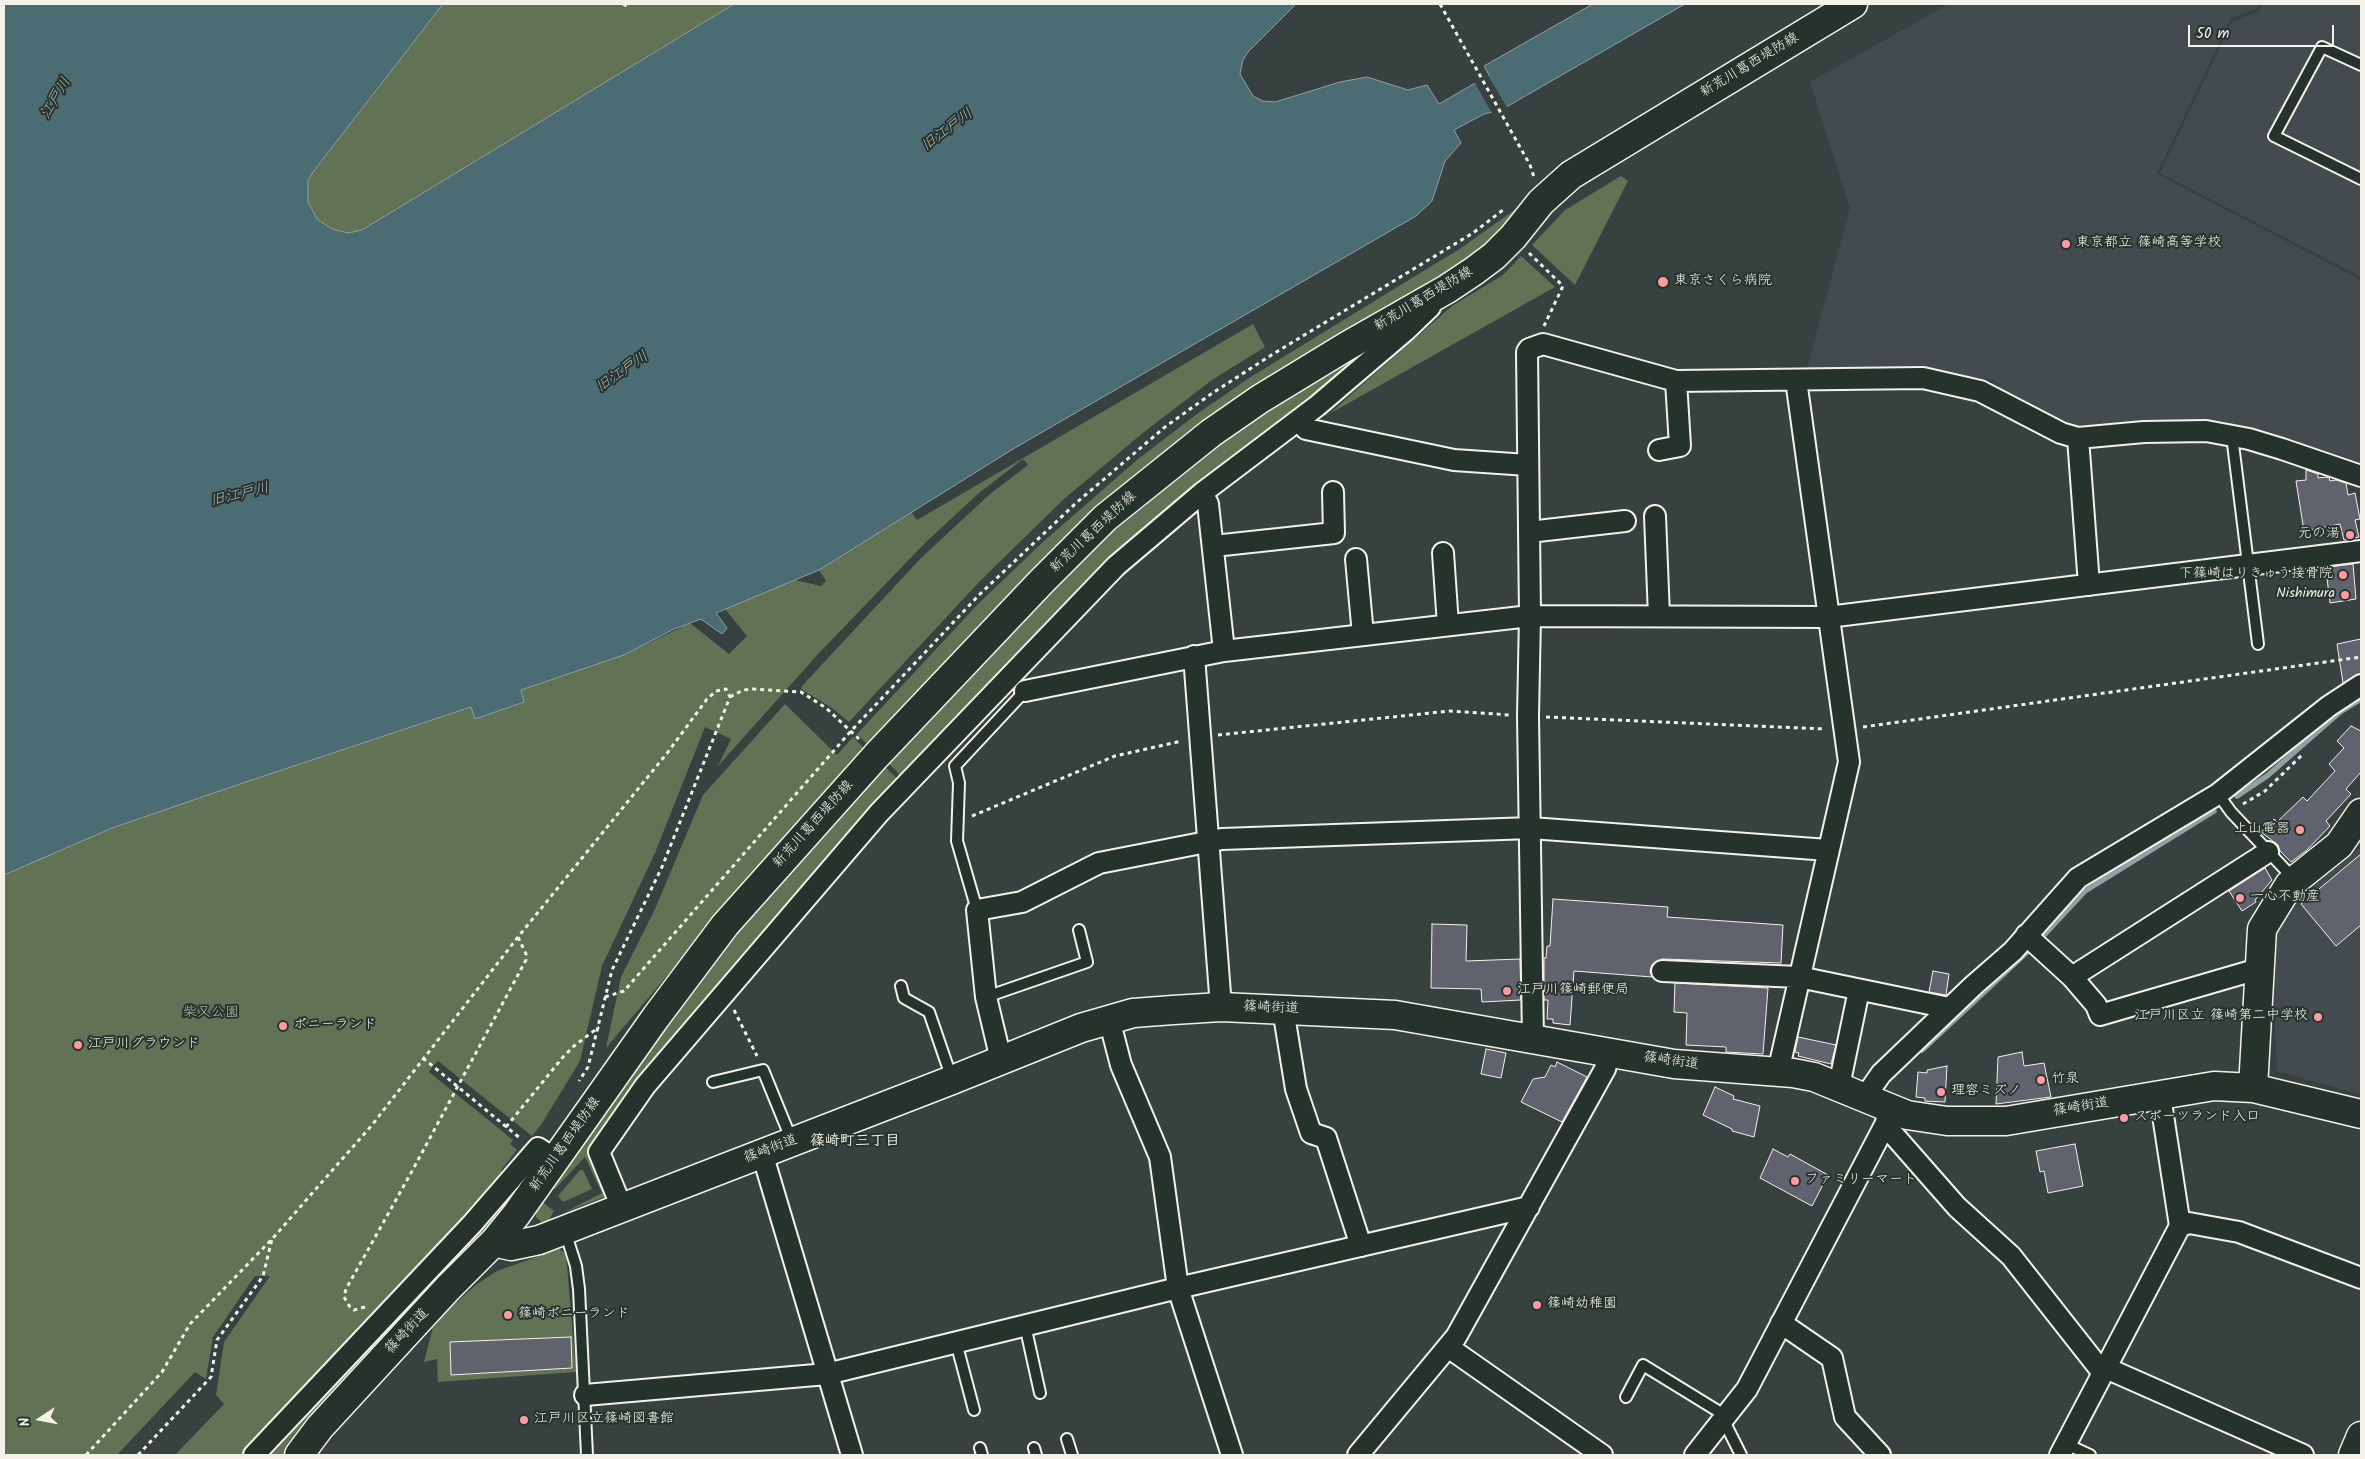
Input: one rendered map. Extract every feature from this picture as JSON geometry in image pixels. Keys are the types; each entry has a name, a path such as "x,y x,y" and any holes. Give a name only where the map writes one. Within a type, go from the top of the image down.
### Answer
{"street":[{"name":"新荒川葛西堤防線","path":"494,1242 556,1160 656,1017 725,925 876,756 1041,582 1105,518 1196,445 1260,399 1346,346 1448,289 1494,256 1513,237 1541,202 1571,175 1853,4"},
{"path":"622,1208 599,1152 644,1086 879,813 1116,566 1202,493 1275,437 1299,422 1406,331 1448,289"},
{"path":"1533,1040 1528,716 1530,616 1527,352 1533,346 1543,344 1676,381 1923,378 1980,391 2061,433 2078,438 2153,432 2206,431 2232,436 2312,458 2361,476"},
{"path":"1778,1072 1849,762 1796,380"},
{"path":"1659,450 1680,446 1676,381"},
{"path":"1299,422 1306,429 1454,460 1528,465"},
{"path":"2078,438 2088,585"},
{"path":"1214,546 1334,533 1334,492"},
{"path":"1202,493 1208,504 1214,546 1224,651"},
{"path":"1655,516 1659,616"},
{"path":"1529,532 1625,521"},
{"path":"1025,691 1224,651 1530,616 1828,617 2361,551"},
{"path":"1443,553 1448,625"},
{"path":"1356,559 1363,635"},
{"path":"1194,656 1221,1007"},
{"path":"1866,1097 1881,1074 1949,1008 2013,951 2078,878 2218,794 2329,706 2361,685"},
{"path":"2253,1088 2258,968 2262,929 2294,879 2339,845 2361,813"},
{"path":"1001,1060 986,997 977,910 1022,902 1100,862 1209,841 1531,828 1828,850"},
{"path":"2072,977 2268,852"},
{"path":"2026,935 2072,977 2096,1005 2100,1015 2258,968"},
{"path":"1662,971 1799,977 1949,1008"},
{"path":"1839,1086 1859,990"},
{"name":"篠崎街道","path":"299,1455 320,1427 448,1288 494,1242 506,1246 518,1245 566,1231 1001,1060 1109,1019 1133,1013 1221,1007 1395,1015 1674,1064 1778,1072 1814,1077 1866,1097 1888,1117 1970,1123 2006,1121 2214,1086 2253,1088 2361,1114"},
{"path":"1283,1009 1299,1098 1311,1133 1326,1138 1361,1246"},
{"path":"1109,1019 1120,1065 1160,1157 1178,1288 1232,1455"},
{"path":"1358,1455 1448,1347 1529,1207 1605,1069 1608,1053"},
{"path":"2063,1450 2180,1226 2160,1096"},
{"path":"1695,1455 1747,1389 1888,1117 1957,1206 2010,1256 2104,1370 2303,1455"},
{"path":"254,1455 472,1224 538,1148 556,1160"},
{"path":"762,1153 852,1455"},
{"path":"585,1395 827,1374 1178,1288 1529,1207"},
{"path":"2180,1226 2189,1223 2238,1232 2361,1278"},
{"path":"1781,1323 1832,1358 1845,1417 1880,1455"},
{"path":"1448,1347 1602,1455"},
{"path":"2353,1455 2361,1436"}],"lane":[{"path":"2361,65 2322,46 2274,136 2361,179"},
{"path":"2232,436 2258,644"},
{"path":"977,910 957,841 959,783 955,766 1025,691"},
{"path":"2218,794 2231,812 2294,879"},
{"path":"986,997 1087,962 1079,930"},
{"path":"901,986 904,998 929,1012 952,1080"},
{"path":"713,1082 763,1070 792,1142"},
{"path":"566,1231 576,1266 579,1290 587,1455"},
{"path":"1025,1325 1040,1393"},
{"path":"956,1342 974,1410"},
{"path":"1626,1397 1643,1365 1725,1417 1741,1455"},
{"path":"1067,1439 1072,1455"},
{"path":"2063,1450 2090,1455"}],"path":[{"path":"623,4 627,6 628,4"},
{"path":"1440,4 1535,175 1533,180"},
{"path":"1523,248 1563,286 1541,332"},
{"path":"957,822 1115,756 1201,737 1450,711 1844,730 2361,656"},
{"path":"86,1455 162,1372 190,1324 272,1238 372,1125 518,937 668,752 707,699 716,691 726,689 730,697"},
{"path":"578,1083 588,1067 612,970 662,866 730,697 743,690 753,689 801,692 826,708 856,736"},
{"path":"2231,812 2265,791 2305,752"},
{"path":"368,1306 354,1310 350,1307 344,1297 346,1289 526,960 526,954 518,937"},
{"path":"723,993 737,1015 763,1070"},
{"path":"506,1127 563,1057 599,1027"},
{"path":"423,1058 516,1135"},
{"path":"138,1455 211,1378 217,1340 263,1276 272,1238"}],"shaded area":[{"name":"東京都立 篠崎高等学校","path":"1949,4 2259,4 2256,9 2231,18 2157,174 2361,280 2361,463 2263,430 2200,424 2079,429 2060,424 2002,392 1995,380 1922,370 1806,373 1850,208 1810,82"},
{"path":"2262,4 2361,4 2361,277 2160,173 2232,22 2258,12"},
{"name":"江戸川区立 篠崎第二中学校","path":"2361,847 2361,1095 2277,1071 2272,963 2275,929 2294,902"}],"green space":[{"path":"443,4 734,4 362,230 348,233 332,229 317,219 311,210 308,202 308,181"},
{"path":"1621,176 1628,181 1575,285 1532,245 1565,210"},
{"path":"1527,201 1483,252 1252,389 870,747 857,734 978,604 1044,541 1138,459 1197,414 1249,378 1461,248"},
{"path":"1521,256 1555,287 1329,414 1452,306 1503,275"},
{"name":"柴又公園","path":"1253,324 1265,347 1212,380 1144,432 1064,499 980,581 849,722 832,708 801,689 802,686 921,558 990,494 1028,465 1023,459 979,493 926,542 820,652 718,766 731,739 705,727 655,853 602,966 580,1061 541,1125 532,1136 438,1061 433,1066 429,1072 513,1140 510,1144 517,1150 501,1170 506,1175 248,1455 175,1455 224,1404 216,1395 224,1342 270,1276 255,1276 213,1337 206,1379 195,1372 117,1455 4,1455 4,875 112,828 243,783 472,707 475,719 524,702 521,690 624,655 690,623 729,654 747,636 725,609 795,580 821,586 826,581 819,570 911,512 917,520"},
{"path":"1401,328 1233,460 904,779 886,761 1115,523 1275,401"},
{"path":"785,704 837,755 853,737 866,750 742,887 606,1048 621,977 655,909 703,795"},
{"path":"883,765 901,782 592,1150 610,1195 565,1212 602,1193 585,1157 555,1189 549,1188 705,968"},
{"path":"580,1170 583,1170 592,1189 563,1202 558,1196"},
{"path":"522,1178 520,1193 505,1214 291,1445 285,1455 266,1455"},
{"path":"541,1201 554,1211 546,1226 536,1217 536,1207"},
{"name":"篠崎ポニーランド","path":"559,1249 566,1254 576,1372 438,1382 437,1359 424,1362 433,1327 450,1308 477,1284 497,1271"}],"water":[{"path":"4,4 443,4 308,181 308,202 317,219 332,229 348,233 362,230 734,4 1296,4 1248,52 1243,60 1240,74 1253,96 1263,101 1275,102 1340,82 1367,77 1408,90 1427,85 1439,104 1489,75 1484,66 1593,4 1685,4 1501,110 1484,114 1454,130 1461,143 1445,161 1432,201 1416,216 1013,449 819,570 716,613 727,628 722,634 701,619 674,629 624,655 521,690 524,702 475,719 471,707 112,828 4,875"}],"pier":[{"path":"1482,65 1508,109 1493,115 1474,81 1486,74"}],"building":[{"path":"2306,470 2318,474 2318,478 2326,477 2330,481 2336,480 2346,483 2348,495 2355,493 2360,519 2355,520 2359,537 2344,540 2340,524 2304,531 2296,481 2306,480"},
{"path":"2353,564 2356,599 2330,603 2326,570 2329,570 2329,567"},
{"path":"2361,639 2361,673 2343,683 2337,644"},
{"path":"2351,726 2361,731 2361,772 2346,789 2351,794 2326,821 2330,826 2307,850 2291,862 2280,851 2278,845 2261,832 2274,819 2277,822 2303,797 2307,801 2335,771 2329,764 2344,748 2337,741"},
{"path":"2361,854 2361,925 2336,946 2301,904"},
{"path":"2265,868 2272,880 2255,900 2256,902 2242,911 2229,891"},
{"path":"1553,899 1668,907 1667,917 1783,925 1781,963 1662,959 1652,965 1650,971 1652,977 1574,971 1570,1025 1553,1023 1553,1019 1547,1019 1548,1000 1544,1000 1544,958 1546,958 1547,946 1550,946"},
{"path":"1432,924 1467,925 1466,961 1520,959 1521,1000 1482,1002 1481,989 1431,988"},
{"path":"1933,971 1949,974 1946,995 1929,992"},
{"path":"1675,983 1768,988 1763,1054 1726,1052 1726,1047 1686,1045 1687,1013 1674,1012"},
{"path":"1798,1037 1836,1045 1831,1064 1798,1056 1799,1053 1795,1052"},
{"path":"1486,1049 1506,1053 1501,1078 1481,1074"},
{"path":"2022,1052 2024,1066 2044,1063 2051,1097 1996,1104 1998,1057"},
{"path":"1557,1062 1587,1077 1562,1122 1521,1102 1533,1079 1545,1077 1551,1065 1555,1067"},
{"path":"1947,1066 1945,1102 1925,1101 1925,1098 1916,1097 1918,1072 1927,1073 1927,1070"},
{"path":"1715,1087 1734,1096 1733,1099 1760,1106 1754,1137 1732,1131 1732,1129 1703,1115"},
{"path":"2075,1144 2083,1186 2048,1193 2044,1171 2040,1172 2036,1151"},
{"path":"1773,1149 1788,1157 1790,1154 1828,1175 1812,1206 1760,1178"},
{"path":"571,1337 572,1368 451,1375 450,1342"}],"waterway":[{"path":"2237,796 2267,776 2340,712 2361,699"},
{"path":"2045,934 2085,891 2214,811"},
{"path":"1922,1050 2026,953"}],"place":[{"name":"東京都立 篠崎高等学校","path":"2066,244"},
{"name":"東京さくら病院","path":"1663,282"},
{"name":"元の湯","path":"2350,535"},
{"name":"下篠崎はりきゅう接骨院","path":"2343,575"},
{"name":"Nishimura","path":"2345,595"},
{"name":"上山電器","path":"2300,830"},
{"name":"一心不動産","path":"2240,898"},
{"name":"江戸川篠崎郵便局","path":"1507,991"},
{"name":"江戸川区立 篠崎第二中学校","path":"2318,1017"},
{"name":"ポニーランド","path":"283,1026"},
{"name":"江戸川グラウンド","path":"78,1045"},
{"name":"竹泉","path":"2041,1080"},
{"name":"理容ミズノ","path":"1941,1092"},
{"name":"スポーツランド入口","path":"2124,1118"},
{"name":"ファミリーマート","path":"1795,1181"},
{"name":"篠崎幼稚園","path":"1537,1305"},
{"name":"篠崎ポニーランド","path":"508,1315"},
{"name":"江戸川区立篠崎図書館","path":"524,1420"}],"district":[{"name":"篠崎町三丁目","path":"855,1142"}],"water label":[{"name":"江戸川","path":"57,99"},
{"name":"旧江戸川","path":"948,131"},
{"name":"旧江戸川","path":"623,373"},
{"name":"旧江戸川","path":"240,496"}]}
